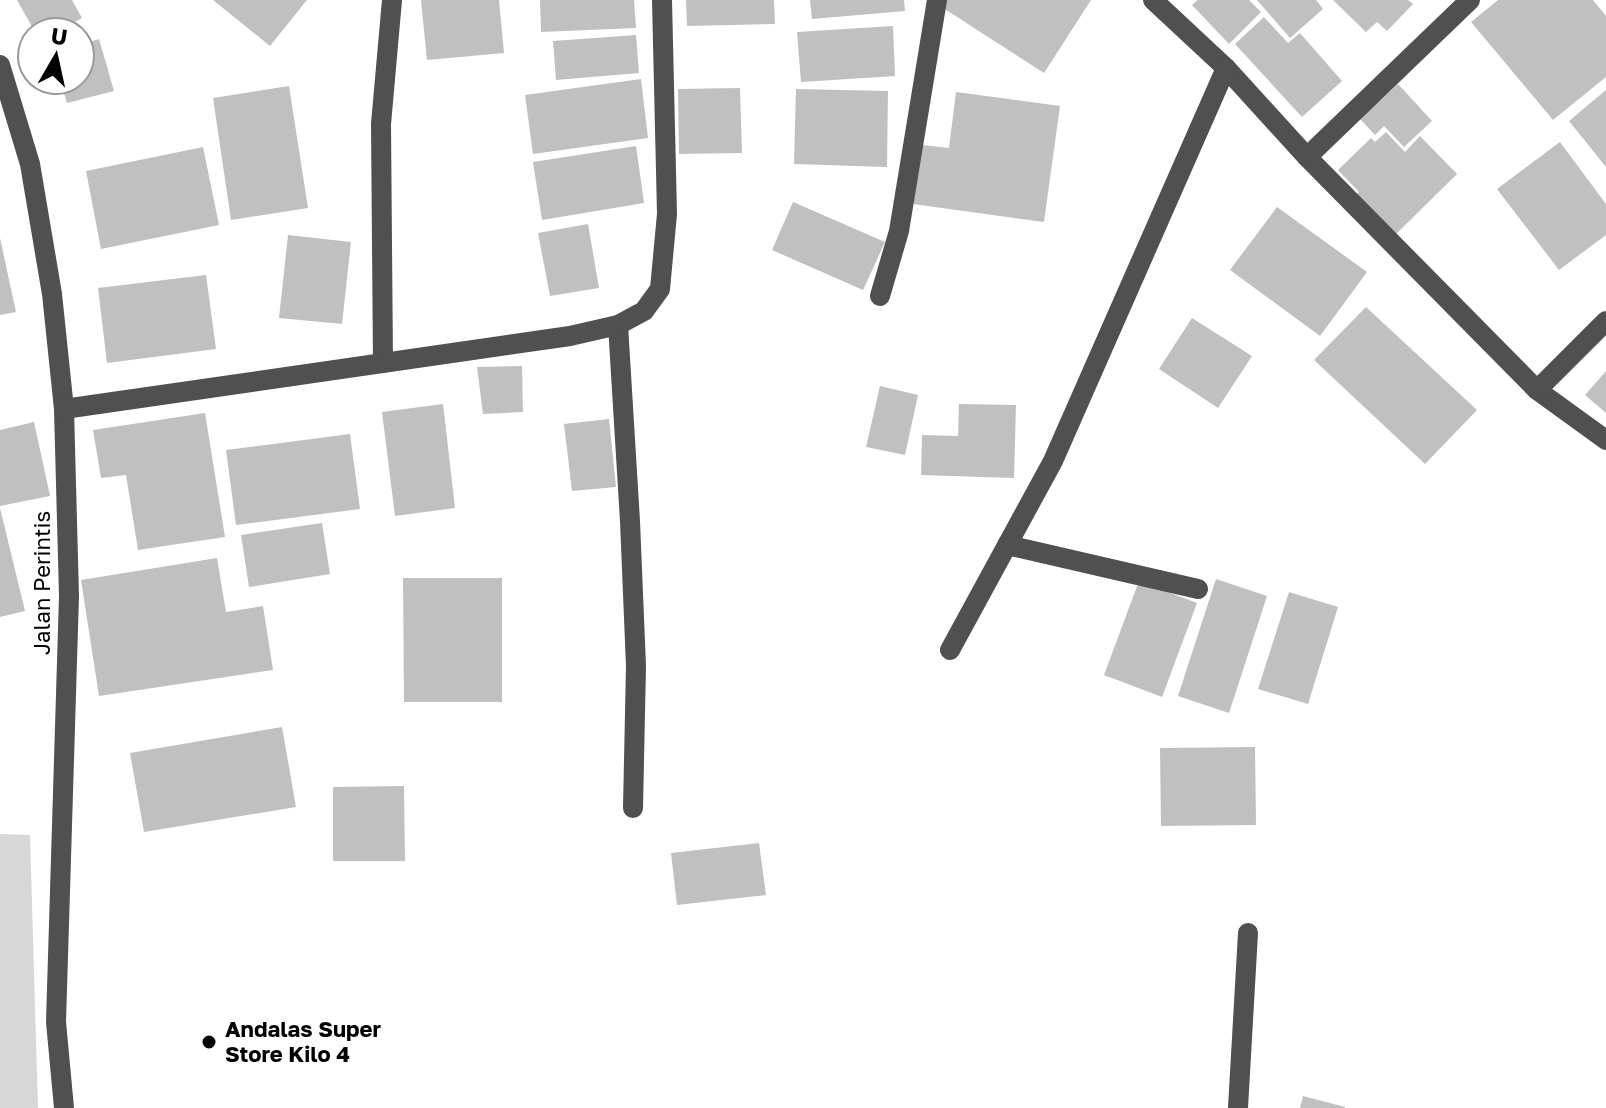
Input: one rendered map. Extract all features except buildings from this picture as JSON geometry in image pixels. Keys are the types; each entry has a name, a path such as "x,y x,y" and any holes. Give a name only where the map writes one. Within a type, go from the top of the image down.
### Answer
{"street":[{"path":"383,363 381,124 392,0"},
{"path":"64,409 570,336 618,325 644,311 660,289 667,214 662,0"},
{"path":"880,296 899,231 937,0"},
{"path":"1153,0 1226,68 1307,157 1537,390 1606,440"},
{"path":"1307,157 1470,0"},
{"name":"Jalan Perintis","path":"0,65 30,164 52,294 64,409 69,596 56,1022 64,1108"},
{"path":"950,650 1053,461 1226,68"},
{"path":"1537,390 1606,321"},
{"path":"618,325 635,652 633,808"},
{"path":"1007,545 1198,589"},
{"path":"1238,1108 1248,933"}],"shaded area":[{"path":"0,834 30,835 38,1108 0,1108"}],"place":[{"name":"Andalas Super Store Kilo 4","path":"209,1042"}]}
